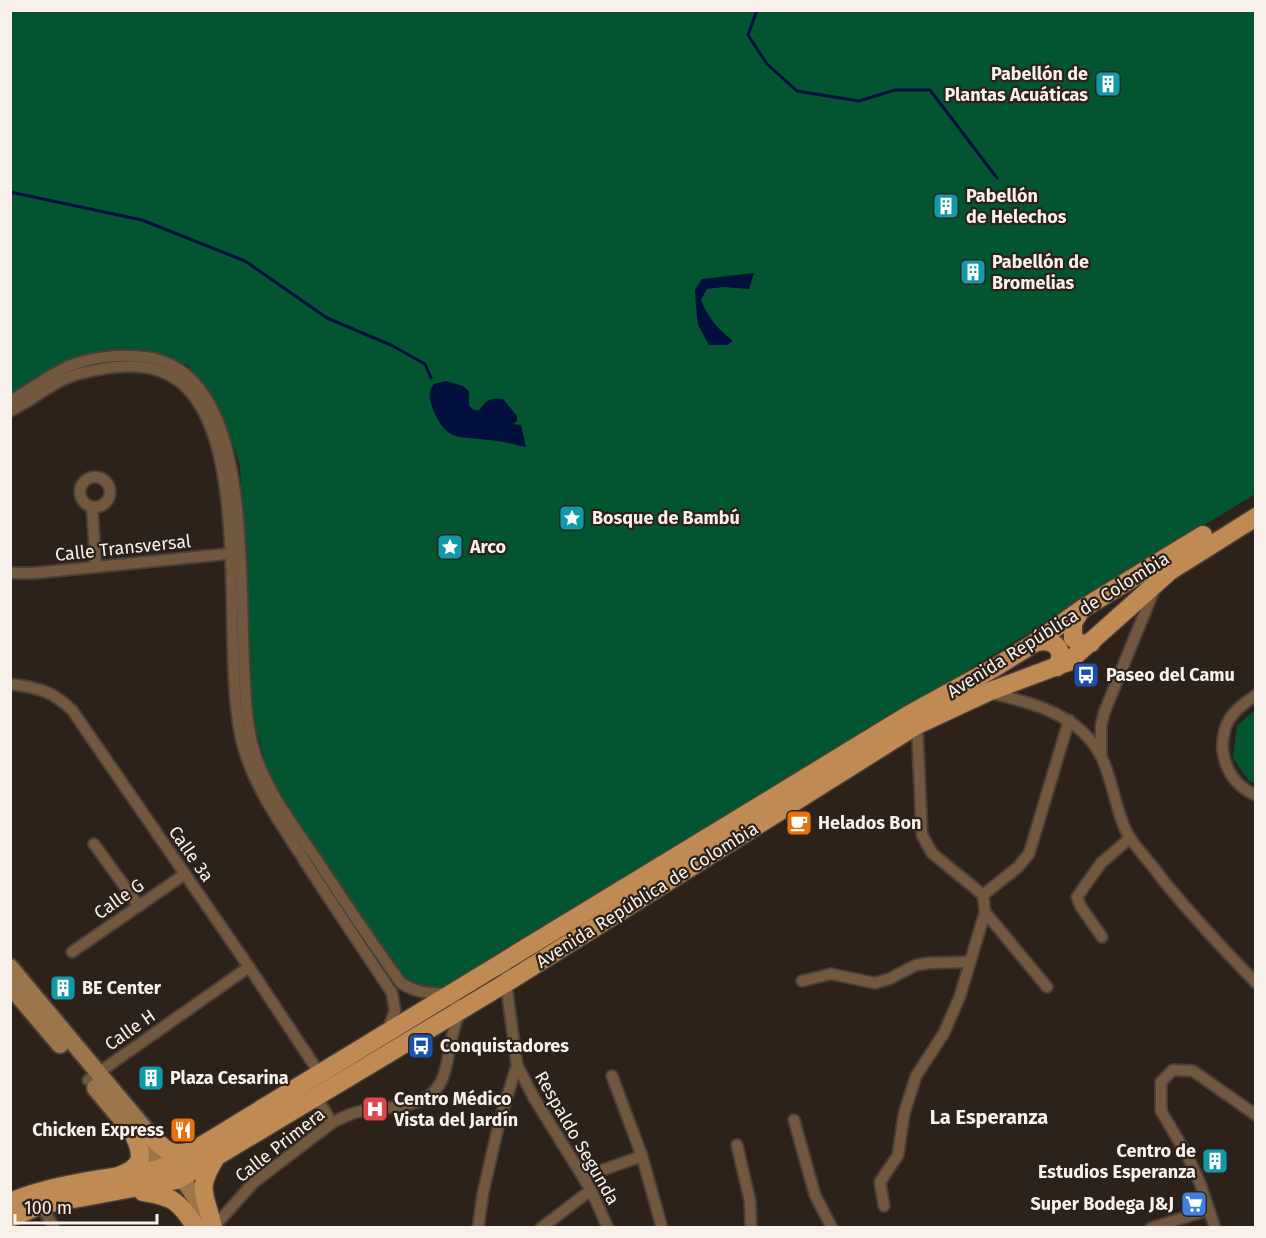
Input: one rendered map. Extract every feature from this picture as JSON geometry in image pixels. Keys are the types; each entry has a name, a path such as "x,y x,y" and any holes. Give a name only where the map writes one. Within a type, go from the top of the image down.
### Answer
{"main road":[{"name":"Avenida República de Colombia","path":"173,1173 194,1151 910,714 994,668 1082,609 1256,503"},
{"name":"Avenida República de Colombia","path":"10,1218 41,1205 122,1183 173,1173 216,1157 506,983 917,725 988,692 1068,662 1186,560 1256,517"},
{"path":"1082,609 1073,623 1071,632 1077,642 1090,643"},
{"path":"1036,642 1056,644 1061,656 1057,667"},
{"path":"10,967 93,1076 202,1207 213,1227"},
{"path":"10,986 93,1076"},
{"path":"142,1135 173,1153 194,1151"},
{"path":"142,1135 138,1165 122,1183 174,1200 196,1227"},
{"path":"213,1227 202,1188 206,1174 216,1157"},
{"path":"173,1173 196,1227"},
{"name":"Avenida República de Colombia","path":"10,1202 31,1193 57,1187 122,1183"}],"street":[{"path":"10,401 67,367 99,358 132,356 166,362 195,383 208,399 223,432 234,479 240,689 254,750 284,821 332,893 392,993 395,1002 392,1022 380,1039 381,1059"},
{"path":"10,411 66,379 90,372 111,368 142,367 166,373 177,379 204,411 216,444 225,483 235,553"},
{"path":"92,507 96,567"},
{"name":"Calle Transversal","path":"10,573 35,573 235,553"},
{"path":"1157,584 1104,712 1101,726 1101,756 1123,824 1130,838 1174,894 1256,983"},
{"path":"994,668 988,692 1053,711 1069,720 1101,756"},
{"name":"Calle 3a","path":"10,684 41,688 59,698 72,710 320,1074"},
{"path":"1256,695 1238,708 1225,728 1222,750 1231,777 1244,791 1256,795"},
{"path":"983,896 1017,868 1029,854 1069,720"},
{"path":"884,1206 880,1182 898,1155 904,1114 916,1076 944,1034 960,996 985,912 983,896 932,853 922,836 917,725"},
{"path":"1102,937 1081,907 1077,897 1101,863 1130,838"},
{"path":"94,844 139,906"},
{"name":"Calle G","path":"72,952 185,874"},
{"path":"332,893 401,983 416,991 449,994 460,1010"},
{"path":"985,912 1047,987"},
{"path":"478,1227 490,1163 517,1065 505,961"},
{"path":"802,981 831,974 875,983 889,979 916,965 970,963"},
{"name":"Calle H","path":"93,1076 249,967"},
{"name":"Calle Primera","path":"213,1227 254,1183 332,1123 360,1111 418,1102 430,1094 440,1083 446,1069 460,1010"},
{"name":"Respaldo Segunda","path":"517,1065 534,1098 591,1190 608,1227"},
{"path":"1215,1227 1200,1183 1186,1153 1161,1111 1161,1082 1173,1070 1193,1071 1256,1115"},
{"path":"612,1076 642,1156 662,1227"},
{"path":"317,1098 332,1123"},
{"path":"794,1120 815,1195 832,1227"},
{"path":"737,1145 750,1201 751,1227"},
{"path":"583,1177 642,1156"},
{"path":"541,1227 591,1190"},
{"path":"41,1205 54,1227"},
{"path":"1151,1227 1208,1210"}],"green space":[{"path":"11,11 1255,11 1255,494 449,989 429,989 404,980 336,888 271,780 250,710 240,465 219,406 188,365 138,349 74,359 11,395"},
{"path":"1255,710 1255,783 1249,781 1233,758 1237,726"}],"water":[{"path":"754,273 749,289 724,287 707,289 701,300 707,312 714,323 733,341 727,345 709,345 698,325 695,290 702,279"},
{"path":"446,381 463,386 469,391 469,406 474,410 479,410 492,399 503,399 517,416 517,421 513,424 521,425 526,447 460,437 448,432 437,418 430,395 434,384"}],"waterway":[{"path":"757,10 748,35 767,64 797,91 859,101 895,90 930,90 997,178"},
{"path":"10,192 142,220 245,261 327,318 391,345 425,364 431,378"}],"place":[{"name":"Pabellón de Plantas Acuáticas","path":"1108,84"},
{"name":"Pabellón de Helechos","path":"946,206"},
{"name":"Pabellón de Bromelias","path":"973,272"},
{"name":"Bosque de Bambú","path":"572,518"},
{"name":"Arco","path":"450,547"},
{"name":"Paseo del Camu","path":"1086,675"},
{"name":"Helados Bon","path":"799,823"},
{"name":"BE Center","path":"63,988"},
{"name":"Conquistadores","path":"421,1046"},
{"name":"Plaza Cesarina","path":"151,1078"},
{"name":"Centro Médico Vista del Jardín","path":"375,1109"},
{"name":"Chicken Express","path":"183,1130"},
{"name":"Centro de Estudios Esperanza","path":"1215,1161"},
{"name":"Super Bodega J&J","path":"1194,1204"}],"district":[{"name":"La Esperanza","path":"989,1117"}]}
